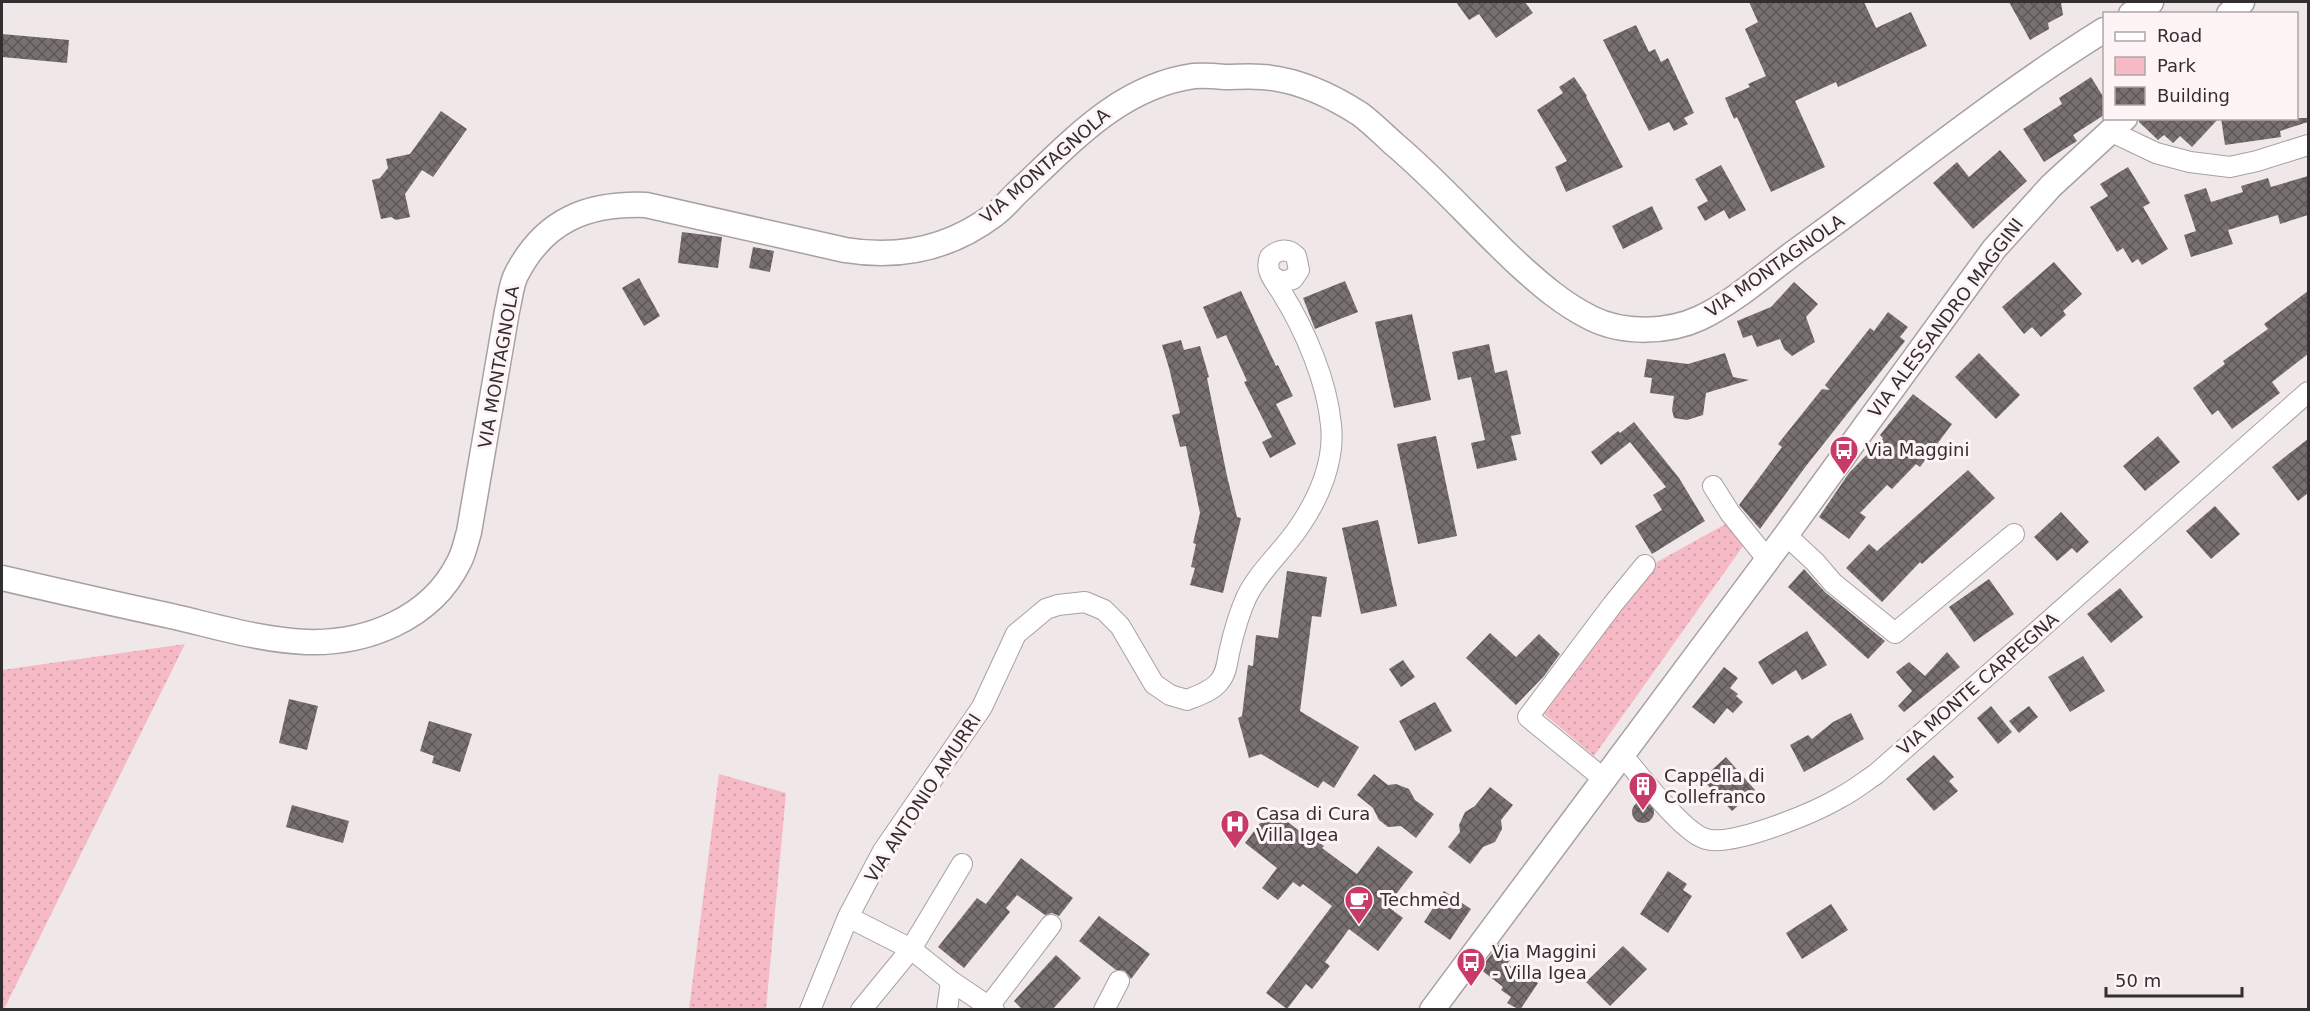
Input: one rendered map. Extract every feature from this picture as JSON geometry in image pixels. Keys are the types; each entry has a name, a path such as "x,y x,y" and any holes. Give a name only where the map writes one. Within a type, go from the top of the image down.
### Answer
{"main road":[{"path":"2134,12 2151,2"},
{"name":"VIA MONTAGNOLA","path":"2,578 252,634 305,642 345,640 374,633 426,606 446,584 460,561 469,532 515,276 532,250 547,233 581,212 622,204 646,205 845,250 872,254 906,253 935,246 995,215 1087,127 1109,109 1136,94 1196,76 1266,77 1299,85 1333,99 1362,116 1413,160 1491,239 1552,295 1592,319 1616,327 1668,327 1700,318 1732,298 1839,221 1956,131 2103,31"},
{"name":"VIA ALESSANDRO MAGGINI","path":"1432,1010 1786,536 1994,249 2051,186 2119,125"}],"street":[{"path":"2119,125 2156,153 2190,162 2230,167 2308,145"},
{"path":"1287,250 1296,256 1300,264 1297,275 1284,295 1269,271 1268,262 1274,253 1287,250"},
{"path":"1272,276 1281,282 1288,281 1297,275"},
{"name":"VIA ANTONIO AMURRI","path":"810,1010 848,917 883,852 982,707 1016,634 1046,609 1084,602 1104,610 1120,626 1154,684 1170,695 1187,700 1218,684 1227,668 1229,653 1247,596 1265,569 1299,528 1319,493 1331,454 1331,425 1326,395 1315,359 1284,295"},
{"name":"VIA MONTE CARPEGNA","path":"1622,755 1678,820 1705,839 1724,841 1759,831 1843,797 1876,774 2308,392"},
{"path":"1713,486 1730,513 1768,560"},
{"path":"1786,536 1815,561 1833,583 1895,633 2014,534"},
{"path":"1604,779 1528,717 1645,565"},
{"path":"861,1010 912,949 962,864"},
{"path":"848,917 912,949 951,981 992,1008 1051,925"},
{"path":"947,1010 951,981"},
{"path":"1104,1010 1119,981"}],"green space":[{"path":"1731,521 1746,542 1594,756 1543,713 1657,562"},
{"path":"185,644 4,1009 2,1009 2,670"},
{"path":"719,774 786,793 766,1009 689,1009"}],"building":[{"path":"1456,2 1525,2 1533,13 1496,38 1479,14 1469,20"},
{"path":"1749,2 1864,2 1876,28 1911,12 1927,46 1838,87 1836,82 1795,101 1825,167 1771,192 1737,117 1734,119 1725,98 1750,87 1748,84 1766,76 1745,29 1758,22"},
{"path":"2009,2 2061,2 2063,15 2048,23 2049,29 2030,40"},
{"path":"1636,25 1649,52 1655,49 1661,62 1668,58 1694,113 1684,118 1688,124 1674,131 1669,122 1649,131 1603,40"},
{"path":"2,34 69,40 67,63 2,57"},
{"path":"1574,77 1587,96 1623,167 1566,192 1555,167 1567,161 1537,110 1563,93 1559,87"},
{"path":"2091,77 2103,96 2103,116 2073,135 2077,141 2044,162 2023,129 2062,104 2059,98"},
{"path":"441,111 467,129 433,177 422,170 405,194 410,217 396,220 391,217 381,219 372,180 380,178 388,168 386,159 410,154"},
{"path":"2308,118 2308,122 2280,131 2281,137 2225,145 2221,120"},
{"path":"2139,120 2217,120 2192,147 2180,136 2173,143 2164,135 2158,140"},
{"path":"2000,150 2027,181 1973,229 1933,183 1957,162 1969,177"},
{"path":"1721,165 1746,210 1729,219 1724,210 1705,221 1697,207 1708,201 1695,179"},
{"path":"2128,167 2150,203 2143,207 2168,249 2142,265 2138,259 2132,263 2123,248 2117,252 2090,207 2108,196 2100,184"},
{"path":"2308,176 2308,215 2280,224 2278,215 2228,230 2233,244 2191,257 2184,235 2196,231 2184,195 2206,188 2211,202 2243,192 2241,186 2268,178 2271,187"},
{"path":"1652,206 1663,229 1623,249 1612,226"},
{"path":"682,232 722,237 718,268 678,263"},
{"path":"753,247 774,251 770,272 749,268"},
{"path":"2054,262 2082,294 2063,311 2066,315 2041,337 2032,327 2024,334 2002,307"},
{"path":"639,278 660,316 644,326 622,288"},
{"path":"1345,281 1358,312 1315,329 1303,298"},
{"path":"1794,282 1818,304 1806,317 1815,342 1792,356 1784,349 1780,339 1757,347 1752,335 1743,338 1737,321 1771,307"},
{"path":"1241,291 1276,366 1278,365 1293,396 1276,404 1296,444 1270,458 1262,442 1272,437 1244,382 1247,381 1226,335 1217,339 1203,307"},
{"path":"2308,291 2308,354 2272,382 2280,393 2232,429 2218,410 2212,415 2193,388 2225,364 2223,361 2268,329 2264,324"},
{"path":"1888,312 1908,327 1900,337 1905,341 1806,466 1760,529 1739,505 1782,447 1778,444 1822,389 1830,390 1825,385 1870,328 1874,331"},
{"path":"1412,314 1431,400 1394,408 1375,322"},
{"path":"1181,340 1184,350 1200,346 1209,377 1207,378 1227,476 1237,517 1241,518 1223,593 1190,585 1195,568 1191,567 1196,544 1193,543 1200,513 1186,446 1180,447 1172,415 1180,413 1162,345"},
{"path":"1489,344 1495,373 1507,370 1521,434 1511,436 1517,460 1477,469 1471,443 1485,440 1471,377 1458,380 1452,352"},
{"path":"1725,353 1733,377 1749,380 1706,393 1703,415 1687,420 1674,418 1672,410 1674,396 1650,393 1652,378 1644,377 1647,359 1688,364"},
{"path":"1979,353 2020,395 1996,419 1955,377"},
{"path":"1913,394 1952,424 1920,467 1916,464 1892,489 1887,485 1860,513 1866,517 1849,539 1819,517 1849,473 1883,438 1880,435"},
{"path":"1634,422 1679,478 1705,521 1652,554 1635,526 1662,510 1653,495 1666,487 1630,442 1601,465 1591,452"},
{"path":"1436,436 1457,536 1418,544 1397,444"},
{"path":"2158,436 2180,462 2145,491 2123,466"},
{"path":"2308,439 2308,493 2298,501 2272,467"},
{"path":"1968,470 1995,498 1922,564 1920,562 1882,602 1846,568 1869,544 1877,551"},
{"path":"2215,506 2240,534 2211,559 2186,531"},
{"path":"2061,512 2089,542 2077,553 2072,548 2057,561 2034,537"},
{"path":"1378,520 1397,606 1361,614 1342,528"},
{"path":"1804,569 1825,592 1885,641 1868,659 1788,587"},
{"path":"1287,571 1327,577 1321,617 1312,616 1300,711 1359,747 1334,788 1323,781 1318,788 1261,754 1249,758 1238,718 1242,716 1248,665 1253,666 1256,635 1278,638"},
{"path":"1989,579 2014,614 1974,642 1949,607"},
{"path":"2120,588 2143,617 2111,643 2087,614"},
{"path":"1807,631 1827,665 1802,680 1796,670 1772,685 1758,662"},
{"path":"1490,633 1516,657 1539,634 1560,654 1544,676 1516,705 1466,658"},
{"path":"1947,652 1960,667 1904,712 1898,706 1912,691 1896,672 1909,662 1925,676"},
{"path":"2083,656 2105,691 2070,712 2048,677"},
{"path":"1403,660 1415,677 1401,687 1389,669"},
{"path":"1724,667 1738,678 1730,688 1743,702 1733,713 1727,708 1714,724 1692,707"},
{"path":"289,699 318,706 307,750 279,743"},
{"path":"1435,702 1452,731 1415,751 1399,721"},
{"path":"1991,706 2012,732 1998,744 1977,718"},
{"path":"2029,706 2038,717 2019,733 2009,721"},
{"path":"1851,713 1864,739 1804,772 1790,745 1808,735 1812,739 1833,722"},
{"path":"429,721 472,734 460,772 432,763 434,756 420,751"},
{"path":"1934,755 1954,777 1949,781 1958,791 1934,811 1906,779"},
{"path":"1726,757 1755,790 1732,811 1702,779"},
{"path":"1374,774 1388,785 1396,784 1409,789 1415,800 1434,814 1416,838 1401,826 1388,827 1379,820 1373,808 1357,795"},
{"path":"1490,787 1513,805 1501,820 1502,829 1495,842 1483,847 1470,864 1448,847 1460,832 1459,825 1465,812 1475,806"},
{"name":"Cappella di Collefranco","path":"1643,801 1653,808 1654,812 1647,822 1643,823 1633,816 1632,812 1639,802"},
{"path":"292,805 349,821 343,843 286,827"},
{"path":"1271,809 1311,840 1312,838 1324,846 1322,848 1357,874 1378,846 1413,872 1387,906 1403,918 1378,951 1349,929 1325,962 1330,966 1312,989 1306,984 1287,1009 1266,993 1332,906 1303,884 1300,887 1293,882 1278,900 1262,888 1277,868 1245,843"},
{"path":"1021,858 1073,898 1059,916 1052,913 1045,915 1017,895 1006,908 1010,912 964,968 938,947 977,898 986,904"},
{"path":"1668,871 1687,884 1683,890 1692,896 1668,933 1640,914"},
{"path":"1444,891 1471,909 1450,940 1424,922"},
{"path":"1831,904 1848,930 1802,959 1786,933"},
{"path":"1099,916 1150,954 1131,979 1125,971 1116,970 1079,941"},
{"path":"1500,943 1515,954 1507,964 1538,983 1520,1010 1507,1003 1511,997 1501,990 1503,987 1480,969"},
{"path":"1623,946 1647,969 1610,1006 1586,982"},
{"path":"1056,955 1081,978 1052,1010 1023,1010 1014,1001"}],"place":[{"name":"Via Maggini","path":"1844,476"},
{"name":"Cappella di Collefranco","path":"1643,812"},
{"name":"Casa di Cura Villa Igea","path":"1235,850"},
{"name":"Techmed","path":"1359,926"},
{"name":"Via Maggini - Villa Igea","path":"1471,988"}]}
